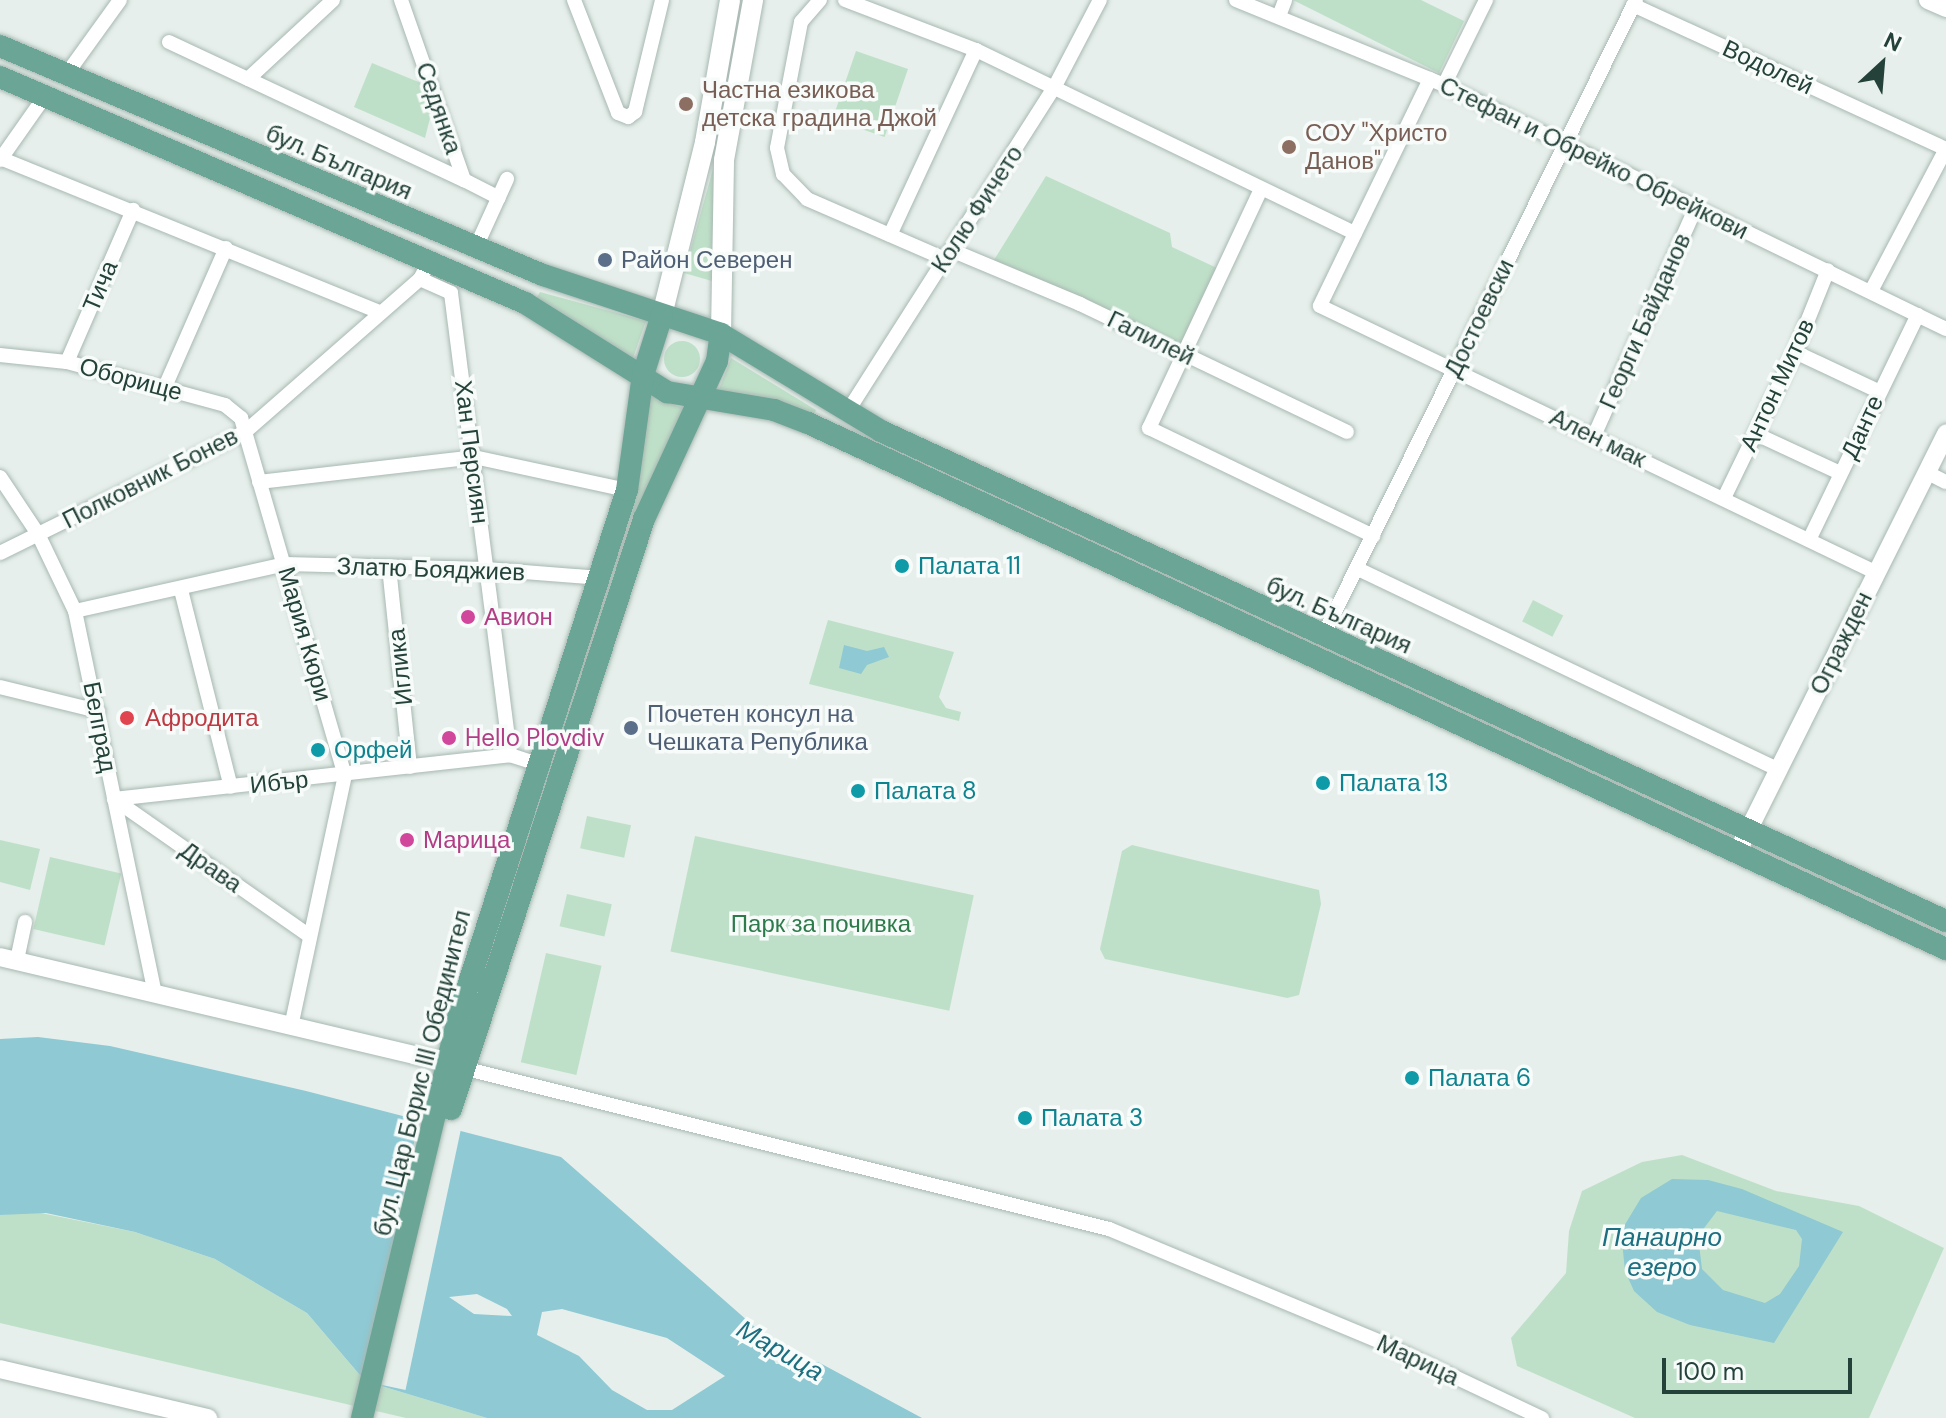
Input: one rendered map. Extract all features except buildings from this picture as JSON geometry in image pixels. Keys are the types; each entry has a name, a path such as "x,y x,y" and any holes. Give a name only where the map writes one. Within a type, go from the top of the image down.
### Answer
{"main road":[{"path":"662,315 705,142 730,0"},
{"path":"721,334 724,160 753,0"},
{"name":"бул. България","path":"0,46 476,247 721,334 846,414 1946,921"},
{"path":"0,77 425,269 525,303 667,392 774,410 808,423 1946,949"},
{"name":"бул. Цар Борис III Обединител","path":"372,1415 455,1065 537,764 627,490 643,375 662,315"},
{"name":"бул. Цар Борис III Обединител","path":"455,1065 644,519 717,361 721,334"}],"street":[{"path":"66,75 120,0"},
{"path":"248,79 333,0"},
{"name":"Седянка","path":"401,0 464,180 499,198"},
{"path":"574,0 618,113 628,117 635,112 662,0"},
{"name":"Галилей","path":"820,0 801,22 777,148 783,174 796,192 890,235 948,255 1184,353 1347,432"},
{"path":"845,0 976,50 1055,86 1355,233 1437,82 1486,0"},
{"name":"Колю Фичето","path":"846,414 1055,86 1100,0"},
{"name":"Стефан и Обрейко Обрейкови","path":"1236,0 1437,82 1946,329"},
{"path":"1279,16 1285,0"},
{"path":"1928,0 1946,8"},
{"name":"Достоевски","path":"1323,636 1634,2"},
{"name":"Водолей","path":"1634,2 1946,149"},
{"path":"169,42 464,180"},
{"path":"890,235 976,50"},
{"path":"45,96 0,159 133,210 379,312"},
{"path":"1871,291 1946,149"},
{"path":"476,247 507,179"},
{"path":"1261,189 1149,421 1152,433 1373,536"},
{"name":"Георги Байданов","path":"1594,436 1696,207"},
{"name":"Тича","path":"67,362 133,210"},
{"name":"Ален мак","path":"1355,233 1320,306 1875,572"},
{"path":"164,389 226,248"},
{"name":"Хан Персиян","path":"425,269 451,293 510,755"},
{"name":"Полковник Бонев","path":"0,553 245,432 425,269"},
{"name":"Антон Митов","path":"1724,498 1795,352 1828,270"},
{"name":"Данте","path":"1809,540 1878,391 1918,315"},
{"path":"1795,352 1878,391"},
{"name":"Оборище","path":"0,355 67,362 235,409 245,432"},
{"name":"Мария Кюри","path":"245,432 345,775 308,935 291,1026"},
{"name":"Огражден","path":"1737,853 1946,433"},
{"path":"1756,434 1840,473"},
{"path":"259,482 474,457 627,490"},
{"path":"1926,472 1946,482"},
{"name":"Белград","path":"0,477 38,534 75,611 155,994"},
{"name":"Златю Бояджиев","path":"75,611 181,590 285,564 486,569 600,578"},
{"name":"Иглика","path":"389,567 410,767"},
{"path":"1358,569 1779,770"},
{"path":"181,590 231,787"},
{"path":"0,687 98,711"},
{"name":"Ибър","path":"114,799 510,755 537,764"},
{"name":"Драва","path":"114,799 308,935"},
{"path":"8,958 25,922"},
{"name":"Марица","path":"8,958 455,1065 1109,1229 1383,1343 1542,1418"},
{"path":"0,1369 208,1418"}],"green space":[{"path":"1293,0 1421,0 1464,21 1439,73"},
{"path":"856,51 908,69 885,137 833,119"},
{"path":"372,63 421,83 432,110 425,138 354,107"},
{"path":"717,155 712,281 684,273"},
{"path":"1046,176 1170,233 1172,247 1217,268 1181,346 994,260"},
{"path":"540,292 646,321 633,358 537,297"},
{"path":"682,341 695,346 700,359 695,372 682,377 669,372 664,359 669,346"},
{"path":"731,358 816,410 813,416 718,392"},
{"path":"651,396 686,409 632,517 636,491"},
{"path":"1533,600 1563,615 1552,637 1522,621"},
{"path":"828,620 954,652 939,697 946,708 961,712 959,721 809,684"},
{"path":"587,816 631,825 624,858 580,848"},
{"name":"Парк за почивка","path":"695,836 974,895 949,1011 670,951"},
{"path":"0,840 40,849 30,890 0,882"},
{"path":"1132,845 1319,890 1321,904 1299,995 1287,998 1105,959 1100,949 1122,851"},
{"path":"50,857 121,873 104,946 33,929"},
{"path":"567,894 612,904 604,937 560,926"},
{"path":"546,953 602,966 576,1075 521,1062"},
{"path":"1682,1155 1776,1191 1859,1206 1944,1248 1869,1418 1635,1418 1517,1366 1511,1338 1566,1273 1569,1231 1582,1191 1642,1162"},
{"path":"31,1211 135,1232 215,1259 307,1313 365,1381 487,1418 406,1418 0,1323 0,1215"}],"water":[{"path":"844,645 867,651 884,647 889,657 867,665 861,674 839,668"},
{"path":"38,1037 110,1046 306,1091 561,1157 757,1329 776,1364 818,1362 922,1418 487,1418 365,1381 307,1313 215,1259 135,1232 46,1213 0,1215 0,1039","holes":["477,1294 507,1309 512,1316 474,1314 449,1297","562,1309 667,1338 725,1376 672,1410 647,1410 612,1390 579,1356 537,1335 542,1312"]},
{"name":"Панаирно езеро","path":"1672,1179 1708,1180 1742,1189 1843,1232 1774,1343 1690,1325 1657,1312 1634,1291 1625,1271 1621,1231 1641,1198","holes":["1717,1211 1796,1230 1802,1239 1799,1266 1780,1294 1765,1303 1723,1290 1702,1269 1698,1236"]}],"pier":[{"path":"420,1115 462,1124 406,1390 363,1381"}],"place":[{"name":"Частна езикова детска градина Джой","path":"686,104"},
{"name":"СОУ \"Христо Данов\"","path":"1289,147"},
{"name":"Район Северен","path":"605,260"},
{"name":"Палата 11","path":"902,566"},
{"name":"Авион","path":"468,617"},
{"name":"Афродита","path":"127,718"},
{"name":"Почетен консул на Чешката Република","path":"631,728"},
{"name":"Hello Plovdiv","path":"449,738"},
{"name":"Орфей","path":"318,750"},
{"name":"Палата 13","path":"1323,783"},
{"name":"Палата 8","path":"858,791"},
{"name":"Марица","path":"407,840"},
{"name":"Палата 6","path":"1412,1078"},
{"name":"Палата 3","path":"1025,1118"}]}
